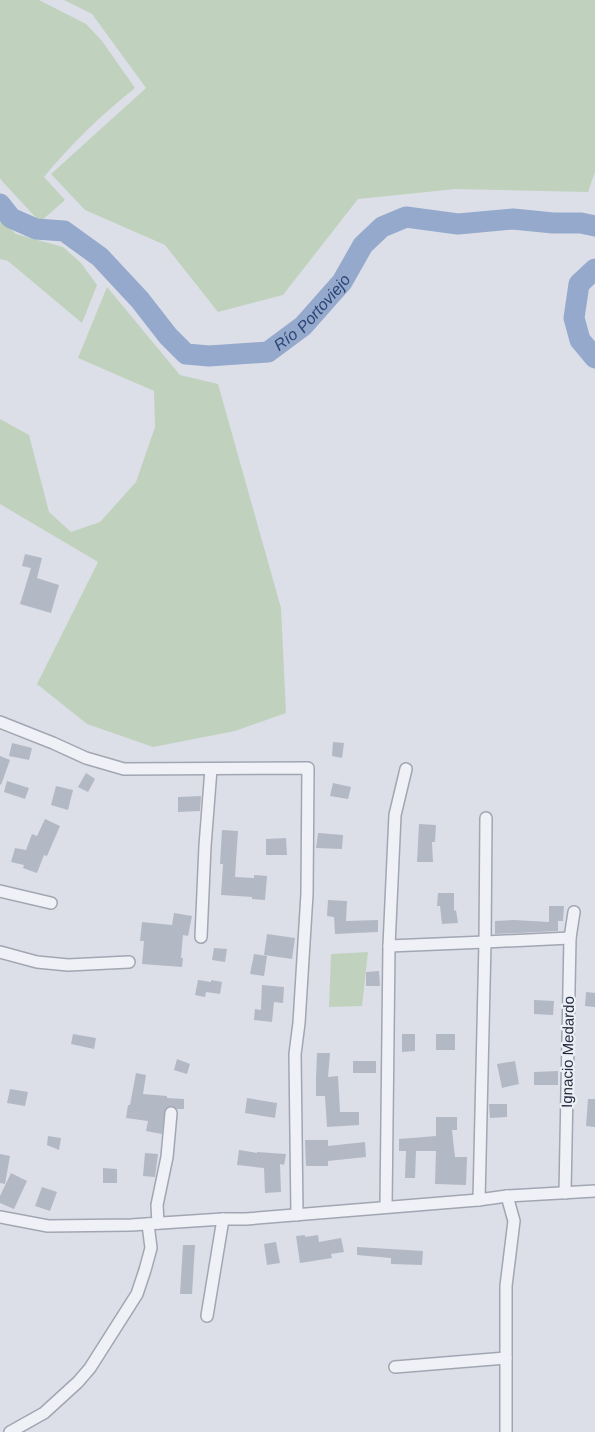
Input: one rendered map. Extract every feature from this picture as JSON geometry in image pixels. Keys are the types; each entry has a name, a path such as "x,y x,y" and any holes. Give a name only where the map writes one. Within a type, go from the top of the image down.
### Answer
{"street":[{"path":"0,722 86,758 124,769 308,768 307,894 300,1013 295,1054 297,1215"},
{"path":"201,936 211,769"},
{"path":"386,1207 389,946 395,815 406,769"},
{"path":"479,1200 486,818"},
{"path":"0,891 51,903"},
{"name":"Ignacio Medardo","path":"565,1193 570,938 574,912"},
{"path":"389,946 570,938"},
{"path":"0,952 36,962 68,965 129,962"},
{"path":"10,1432 44,1413 78,1382 90,1368 137,1294 151,1248 153,1223 167,1158 171,1113"},
{"path":"0,1216 48,1226 153,1223 246,1219 479,1200 507,1196 595,1191"},
{"path":"506,1432 506,1286 514,1221 507,1196"},
{"path":"206,1316 223,1219"},
{"path":"395,1367 506,1358"}],"green space":[{"path":"0,0 39,0 86,24 102,41 135,88 87,130 44,177 65,200 40,222 0,178"},
{"path":"64,0 595,0 595,172 588,192 456,189 358,199 283,295 218,312 165,245 85,210 51,174 146,88 92,14"},
{"path":"0,219 16,234 63,247 81,263 97,285 82,323 8,261 0,259"},
{"path":"107,287 180,375 218,384 281,608 286,713 235,731 153,747 87,724 37,684 98,562 0,504 0,419 29,435 49,512 71,532 100,522 136,482 155,427 154,391 78,358"},
{"path":"368,952 362,1006 329,1007 331,954"}],"building":[{"path":"25,554 42,558 37,578 59,585 51,613 20,604 31,568 22,566"},
{"path":"333,742 344,743 342,758 332,756"},
{"path":"12,743 32,748 29,760 9,756"},
{"path":"0,756 10,760 1,785 0,784"},
{"path":"86,773 95,779 88,792 78,787"},
{"path":"7,781 29,788 25,799 4,792"},
{"path":"333,783 351,787 348,799 330,796"},
{"path":"56,786 73,790 68,810 51,805"},
{"path":"201,796 200,811 178,812 178,797"},
{"path":"45,819 60,826 47,856 44,855 37,873 23,868 24,865 11,862 15,848 26,850 32,834 37,836"},
{"path":"419,824 436,825 435,842 432,842 433,862 417,862"},
{"path":"222,830 238,831 235,877 254,878 254,875 267,876 265,900 252,899 252,897 221,895 223,864 220,864"},
{"path":"318,833 343,835 342,849 316,848"},
{"path":"286,838 287,855 266,855 266,839"},
{"path":"438,893 454,893 454,911 456,910 458,923 442,924 440,906 437,906"},
{"path":"328,900 347,901 346,921 378,920 378,932 335,934 334,917 327,916"},
{"path":"549,906 564,906 563,921 558,921 558,931 495,934 495,921 549,922"},
{"path":"174,913 192,916 188,936 183,935 182,967 142,964 144,941 140,941 142,922 172,925"},
{"path":"267,934 295,938 292,959 264,955"},
{"path":"214,948 227,949 225,962 212,960"},
{"path":"254,954 267,956 264,976 250,974"},
{"path":"379,971 380,986 366,986 366,972"},
{"path":"198,980 222,982 220,994 206,992 205,997 195,995"},
{"path":"262,985 284,987 283,1003 274,1002 272,1022 254,1020 255,1009 261,1010"},
{"path":"586,992 595,993 595,1007 585,1006"},
{"path":"534,1000 554,1001 553,1015 534,1014"},
{"path":"73,1034 96,1038 94,1049 71,1044"},
{"path":"402,1034 415,1034 415,1051 402,1052"},
{"path":"436,1034 455,1034 455,1050 436,1050"},
{"path":"317,1053 330,1053 328,1077 338,1076 340,1112 359,1112 359,1125 327,1127 325,1096 316,1096"},
{"path":"177,1059 190,1064 187,1074 174,1070"},
{"path":"353,1061 376,1061 376,1073 353,1073"},
{"path":"515,1061 519,1084 502,1088 497,1064"},
{"path":"558,1071 558,1085 534,1085 534,1072"},
{"path":"136,1073 146,1075 143,1094 184,1099 184,1109 177,1109 171,1106 165,1109 162,1134 146,1131 148,1121 126,1118"},
{"path":"10,1089 28,1092 25,1106 7,1103"},
{"path":"247,1098 277,1103 275,1118 245,1113"},
{"path":"588,1099 595,1099 595,1127 586,1126"},
{"path":"489,1104 507,1104 507,1117 490,1118"},
{"path":"436,1117 457,1117 457,1130 452,1130 455,1157 467,1157 466,1185 435,1184 436,1151 416,1151 415,1178 405,1178 406,1151 399,1151 399,1139 436,1136"},
{"path":"48,1136 61,1138 59,1150 47,1145"},
{"path":"305,1140 328,1140 328,1146 365,1142 366,1157 328,1161 328,1166 306,1166"},
{"path":"239,1150 286,1154 284,1165 280,1164 281,1192 265,1193 264,1168 237,1165"},
{"path":"145,1153 158,1154 155,1177 143,1176"},
{"path":"0,1154 10,1156 5,1184 0,1183"},
{"path":"103,1168 117,1169 117,1183 103,1183"},
{"path":"11,1173 27,1181 14,1209 0,1203 0,1196"},
{"path":"42,1187 57,1192 50,1211 35,1206"},
{"path":"305,1235 305,1237 318,1235 319,1242 341,1238 344,1252 331,1254 332,1258 300,1263 296,1236"},
{"path":"276,1242 280,1263 267,1265 264,1244"},
{"path":"183,1245 195,1245 192,1294 180,1294"},
{"path":"357,1247 423,1251 422,1265 391,1264 391,1258 357,1255"}],"waterway":[{"name":"Río Portoviejo","path":"0,204 11,218 36,229 64,231 100,257 140,300 168,336 186,354 209,356 268,352 303,326 342,282 363,245 382,227 406,217 458,224 513,219 553,223 581,223 595,226"},
{"name":"Río Portoviejo","path":"595,269 579,284 574,318 580,340 595,358"}]}
